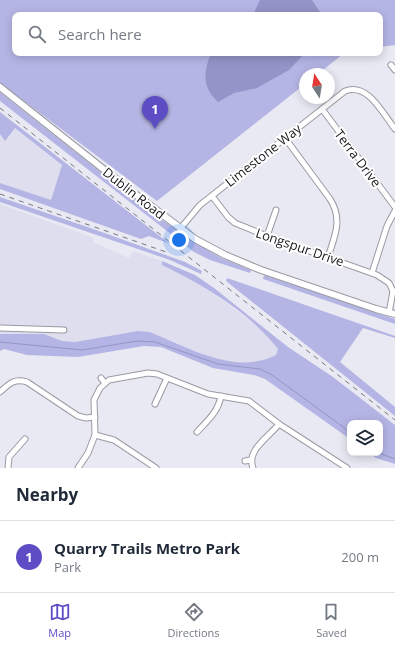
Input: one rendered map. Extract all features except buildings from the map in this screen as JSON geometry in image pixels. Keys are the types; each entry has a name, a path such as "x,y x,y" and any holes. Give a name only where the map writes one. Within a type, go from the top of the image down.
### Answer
{"main road":[{"name":"Dublin Road","path":"0,87 180,229 204,244 237,260 291,281 392,313"}],"street":[{"path":"391,65 395,70"},
{"name":"Limestone Way","path":"180,229 194,211 339,95 352,89 367,94 395,129"},
{"name":"Terra Drive","path":"322,109 395,207"},
{"path":"285,138 330,199 336,210 337,229 328,257"},
{"name":"Longspur Drive","path":"212,196 231,220 267,236 372,273 388,283 394,291"},
{"path":"267,236 276,210"},
{"path":"372,273 387,226 395,211"},
{"path":"392,313 394,291"},
{"path":"0,328 64,330"},
{"path":"78,468 88,453 95,435 96,396 104,383 113,379 148,373 157,374 201,392 249,401 280,424 347,468"},
{"path":"101,378 104,383"},
{"path":"155,404 167,378"},
{"path":"0,392 14,381 20,380 27,382 78,416 86,418 95,417"},
{"path":"197,432 216,412 219,407 221,396"},
{"path":"253,468 251,460 253,452 280,424"},
{"path":"95,435 114,440 156,468"},
{"path":"8,468 9,457 25,439"},
{"path":"245,462 251,460"}],"shaded area":[{"path":"0,0 395,0 395,45 383,47 383,12 12,12 12,56 340,56 326,68 299,68 299,89 157,201 0,83"},
{"path":"260,0 312,0 320,12 254,12"},
{"path":"210,56 302,56 289,70 257,88 234,93 218,102 209,91 205,73"},
{"path":"0,92 152,213 221,258 251,270 250,273 210,260 194,252 0,101"},
{"path":"0,112 170,244 149,236 141,239 0,189 0,183 51,200 62,165 15,128 5,141 0,134"},
{"path":"15,128 62,165 51,200 0,183 0,134 5,141"},
{"path":"0,197 185,262 202,271 201,274 170,260 0,202"},
{"path":"0,204 94,238 93,242 129,258 133,251 162,261 162,265 202,285 263,330 278,349 276,355 265,361 251,363 214,359 150,332 138,331 75,342 62,341 44,334 0,334"},
{"path":"162,261 195,275 214,288 288,347 333,377 395,425 395,464 373,456 383,456 383,420 347,420 347,437 265,379 254,375 213,368 161,347 144,346 78,357 27,355 4,349 0,351 0,334 44,334 62,341 75,342 138,331 150,332 212,357 228,361 261,361 276,355 278,349 266,335 239,311 210,291 162,265"},
{"path":"264,275 395,319 395,324 263,279"},
{"path":"227,278 395,336 395,338 363,328 340,362 395,407 395,416 226,281"}],"waterway":[{"path":"0,342 82,350 137,341 155,342 218,364 260,369 272,375 347,430"},
{"path":"383,454 395,459"}],"railway":[{"path":"0,108 395,420"},
{"path":"0,194 169,253"}],"place":[{"name":"Quarry Trails Metro Park","path":"155,129"}]}
